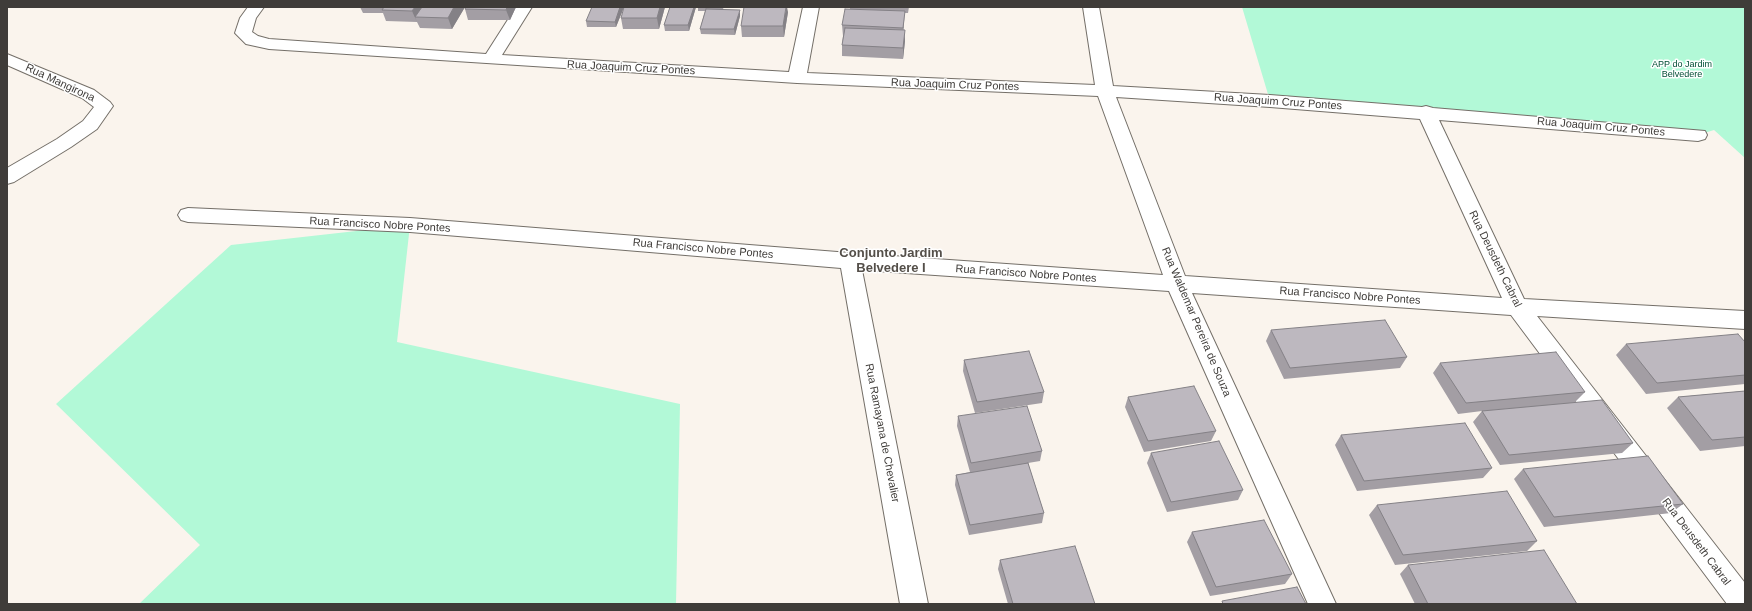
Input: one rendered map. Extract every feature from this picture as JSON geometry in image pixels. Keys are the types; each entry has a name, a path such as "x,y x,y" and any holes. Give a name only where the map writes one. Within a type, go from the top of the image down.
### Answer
{"street":[{"name":"Rua Joaquim Cruz Pontes","path":"256,7 248,18 243,32 252,40 269,44 797,78 1105,91 1426,112 1698,135"},
{"path":"491,59 524,7"},
{"path":"797,78 811,7"},
{"name":"Rua Waldemar Pereira de Souza","path":"1091,7 1105,91 1178,284 1322,604"},
{"name":"Rua Mangirona","path":"7,59 88,94 104,106 102,111 90,125 7,178"},
{"name":"Rua Deusdeth Cabral","path":"1426,112 1517,307 1744,604"},
{"name":"Rua Francisco Nobre Pontes","path":"188,215 410,225 850,261 1517,307 1745,320"},
{"name":"Rua Ramayana de Chevalier","path":"850,261 914,604"}],"green space":[{"name":"APP do Jardim Belvedere","path":"1242,7 1745,7 1745,158 1714,130 1698,135 1270,101"},
{"path":"410,225 397,342 680,404 676,604 139,604 200,545 56,404 231,245"}],"building":[{"path":"384,7 415,7 412,11 382,10"},
{"path":"422,7 454,7 448,18 415,17"},
{"path":"466,7 507,7 506,10 465,9"},
{"path":"592,7 620,7 615,22 586,21"},
{"path":"624,7 660,7 657,18 621,18"},
{"path":"670,7 694,7 688,25 664,25"},
{"path":"744,7 786,7 783,26 741,26"},
{"path":"706,9 740,10 734,29 700,29"},
{"path":"845,9 905,11 903,28 842,25"},
{"path":"845,28 905,30 903,48 842,45"},
{"path":"1385,320 1407,357 1290,368 1271,330"},
{"path":"1738,334 1745,342 1745,375 1657,383 1626,344"},
{"path":"1029,351 1044,392 977,402 964,360"},
{"path":"1556,352 1585,392 1466,403 1440,363"},
{"path":"1194,386 1216,431 1148,441 1128,397"},
{"path":"1745,391 1745,437 1712,440 1678,397"},
{"path":"1602,400 1633,443 1509,455 1482,411"},
{"path":"1027,406 1042,451 971,463 958,416"},
{"path":"1465,423 1492,468 1364,481 1341,435"},
{"path":"1219,441 1243,490 1171,502 1151,453"},
{"path":"1648,456 1683,504 1554,517 1523,469"},
{"path":"1028,463 1044,513 970,525 956,475"},
{"path":"1507,491 1537,541 1403,555 1377,505"},
{"path":"1264,520 1292,574 1216,587 1192,532"},
{"path":"1075,546 1095,604 1013,604 1000,560"},
{"path":"1544,550 1577,604 1428,604 1408,565"},
{"path":"1297,587 1306,604 1223,604 1222,601"}],"district":[{"name":"Conjunto Jardim Belvedere I","path":"891,260"}]}
